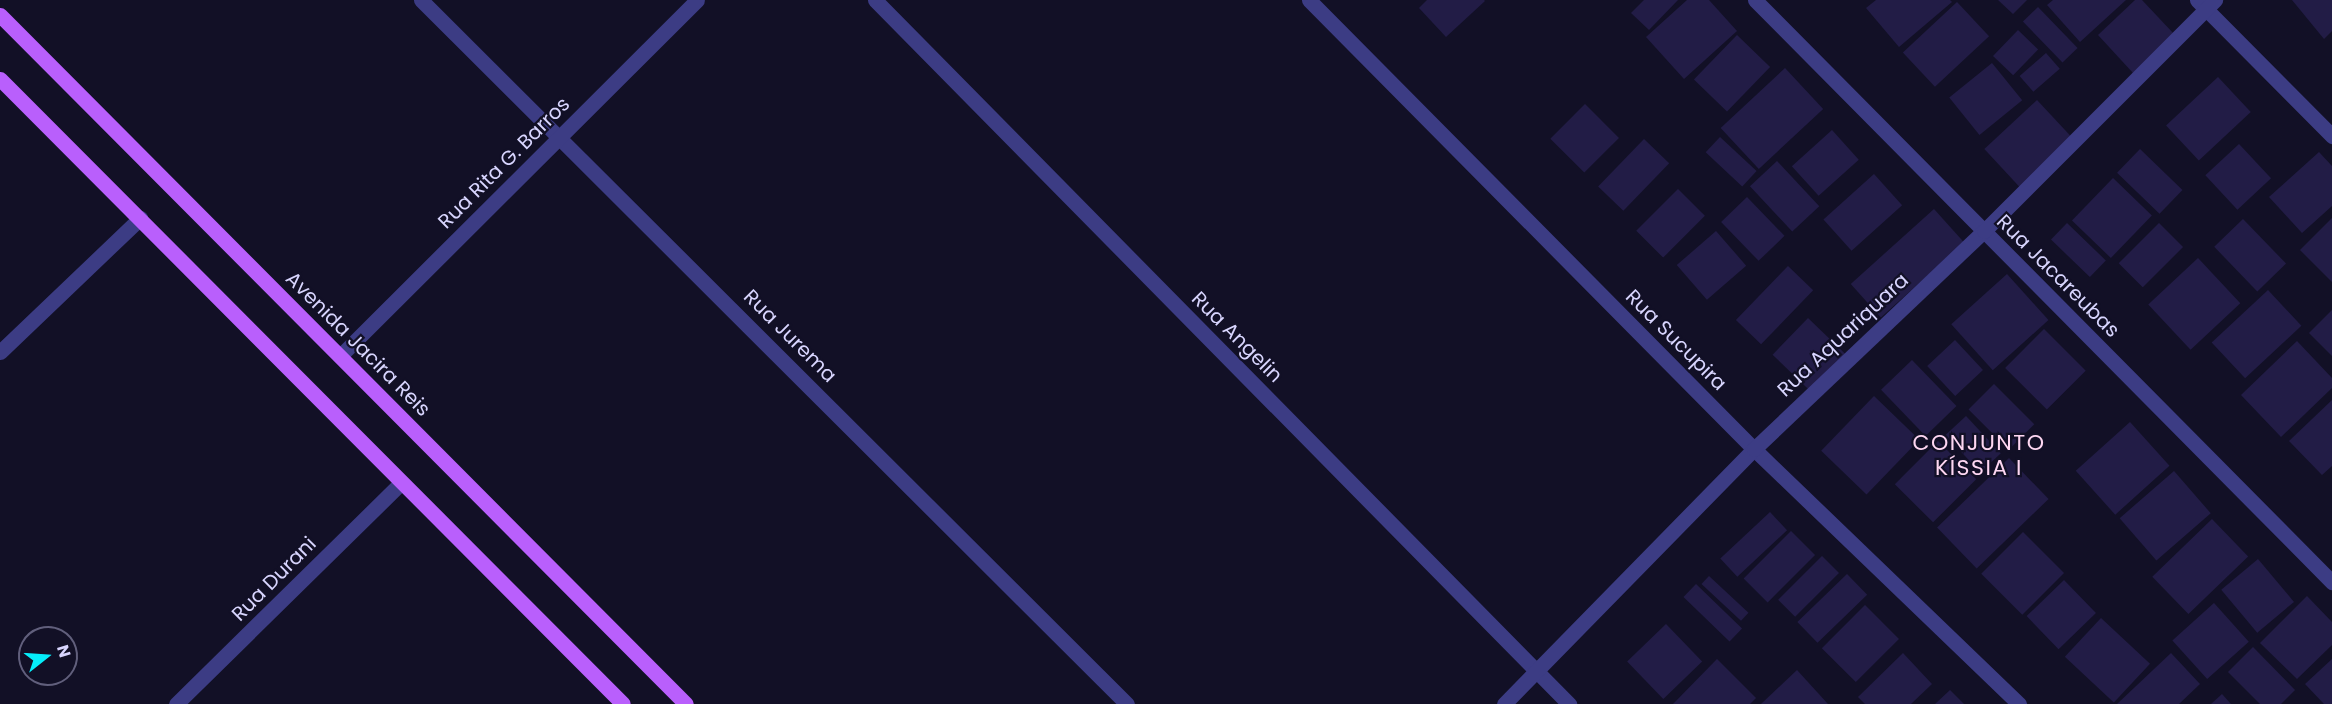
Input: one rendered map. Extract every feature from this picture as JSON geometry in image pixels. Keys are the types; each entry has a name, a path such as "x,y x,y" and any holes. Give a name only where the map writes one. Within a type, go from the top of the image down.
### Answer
{"main road":[{"name":"Avenida Jacira Reis","path":"0,15 686,704"},
{"path":"0,79 141,218 400,483 623,704"}],"street":[{"name":"Rua Jurema","path":"421,0 560,136 1127,704"},
{"name":"Rua Rita G. Barros","path":"340,356 697,0"},
{"name":"Rua Angelin","path":"875,0 1569,704"},
{"name":"Rua Sucupira","path":"1309,0 1754,449 2019,704"},
{"name":"Rua Jacareubas","path":"1755,0 2332,582"},
{"name":"Rua Aquariquara","path":"1504,704 1754,449 1984,231 2206,3"},
{"path":"2206,3 2332,136"},
{"path":"0,352 141,218"},
{"name":"Rua Durani","path":"176,704 400,483"}],"building":[{"path":"1427,0 1485,1 1446,37 1419,8"},
{"path":"1644,0 1678,0 1649,30 1631,13"},
{"path":"1687,0 1709,0 1737,31 1684,79 1646,37"},
{"path":"1876,0 1950,0 1952,2 1899,47 1866,8"},
{"path":"1998,0 2027,0 2013,14"},
{"path":"2053,0 2126,0 2080,42 2047,5"},
{"path":"2135,0 2142,0 2174,34 2133,73 2098,35"},
{"path":"2292,0 2332,0 2332,31 2324,39"},
{"path":"1957,2 1989,36 1935,87 1903,52"},
{"path":"2038,7 2078,48 2062,63 2023,22"},
{"path":"2018,30 2038,49 2013,75 1993,56"},
{"path":"1737,35 1770,67 1727,112 1694,80"},
{"path":"2046,53 2060,69 2033,92 2020,76"},
{"path":"1992,63 2022,100 1979,135 1949,98"},
{"path":"1785,68 1823,109 1759,169 1721,128"},
{"path":"2218,77 2251,112 2199,161 2166,125"},
{"path":"2037,100 2072,138 2020,187 1984,149"},
{"path":"1585,104 1619,138 1584,173 1550,139"},
{"path":"1832,130 1859,160 1819,196 1792,166"},
{"path":"1720,137 1757,171 1742,186 1706,152"},
{"path":"1644,139 1669,163 1623,211 1598,186"},
{"path":"2239,144 2271,178 2237,210 2205,175"},
{"path":"2140,149 2182,190 2160,214 2117,173"},
{"path":"2319,152 2332,166 2332,206 2302,233 2269,197"},
{"path":"1777,161 1819,206 1792,232 1750,186"},
{"path":"1874,174 1902,205 1852,251 1823,220"},
{"path":"2113,178 2152,216 2111,258 2072,220"},
{"path":"1678,189 1705,216 1663,258 1636,231"},
{"path":"1747,197 1785,236 1759,261 1721,222"},
{"path":"1934,209 1964,242 1881,317 1851,284"},
{"path":"2332,218 2332,282 2300,250"},
{"path":"2243,219 2286,264 2257,291 2214,247"},
{"path":"2067,223 2106,261 2090,277 2051,240"},
{"path":"2159,223 2183,247 2143,287 2119,263"},
{"path":"1716,231 1746,266 1707,300 1677,265"},
{"path":"2198,258 2240,303 2191,350 2148,304"},
{"path":"1788,266 1813,290 1761,344 1736,320"},
{"path":"2007,274 2048,320 1993,370 1951,324"},
{"path":"2268,290 2301,326 2245,378 2212,343"},
{"path":"2332,310 2332,356 2309,333"},
{"path":"1808,318 1845,354 1810,391 1773,355"},
{"path":"2044,329 2086,371 2047,410 2005,368"},
{"path":"1955,340 1983,370 1955,396 1927,366"},
{"path":"2297,341 2332,378 2332,388 2281,437 2241,395"},
{"path":"1912,360 1956,406 1926,436 1881,390"},
{"path":"1994,384 2034,424 2009,450 1969,409"},
{"path":"1874,396 1919,440 1867,494 1821,451"},
{"path":"2332,400 2332,466 2322,475 2289,441"},
{"path":"1966,416 2001,453 1980,472 1946,435"},
{"path":"2130,422 2169,466 2115,515 2076,471"},
{"path":"1938,441 1976,479 1933,522 1895,484"},
{"path":"2009,458 2049,499 1977,568 1937,527"},
{"path":"2174,471 2211,513 2156,560 2120,518"},
{"path":"1770,512 1787,530 1737,577 1720,558"},
{"path":"2212,519 2248,556 2188,614 2152,577"},
{"path":"1791,531 1815,555 1768,602 1744,578"},
{"path":"2023,532 2064,573 2022,615 1981,574"},
{"path":"1822,556 1839,573 1795,617 1778,600"},
{"path":"2258,559 2294,602 2257,633 2221,590"},
{"path":"1847,574 1867,595 1818,643 1797,622"},
{"path":"1709,576 1748,613 1741,621 1701,584"},
{"path":"2064,580 2096,613 2059,649 2027,616"},
{"path":"1696,584 1742,628 1730,641 1683,597"},
{"path":"2307,596 2332,622 2332,645 2297,679 2260,643"},
{"path":"2214,603 2249,642 2207,679 2172,640"},
{"path":"1865,605 1899,639 1856,682 1822,648"},
{"path":"2101,618 2150,664 2114,702 2065,657"},
{"path":"1666,624 1702,661 1663,699 1627,662"},
{"path":"2253,647 2295,690 2281,704 2260,704 2228,672"},
{"path":"1903,653 1932,684 1911,704 1865,704 1858,697"},
{"path":"2171,653 2200,684 2179,704 2117,704"},
{"path":"1717,659 1756,698 1750,704 1673,704"},
{"path":"2332,659 2332,704 2324,704 2305,684"},
{"path":"1797,670 1828,704 1761,704"},
{"path":"1950,690 1964,704 1935,704"},
{"path":"2222,694 2231,704 2211,704"}],"district":[{"name":"CONJUNTO KÍSSIA I","path":"1979,455"}]}
